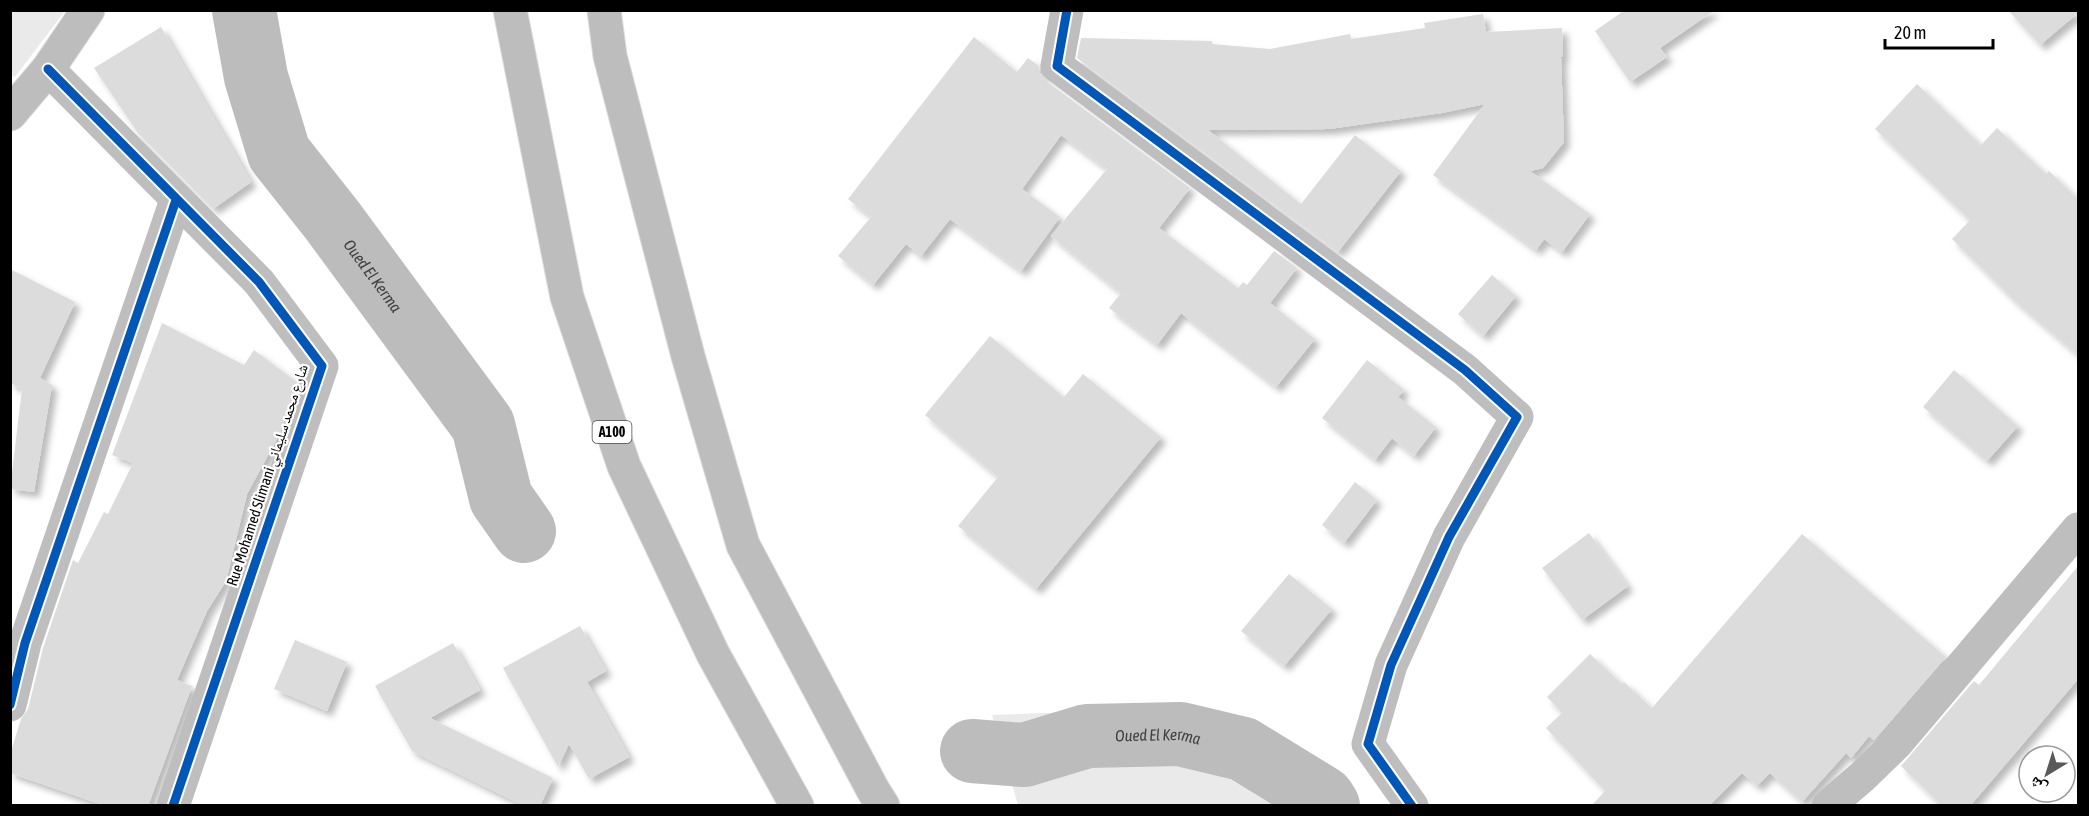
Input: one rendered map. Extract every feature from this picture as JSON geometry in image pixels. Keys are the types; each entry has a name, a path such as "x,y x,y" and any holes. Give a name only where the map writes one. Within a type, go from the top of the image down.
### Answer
{"main road":[{"path":"10,114 48,69 88,10"},
{"path":"604,10 610,56 688,356 743,545 883,806"},
{"name":"A100","path":"511,20 567,297 624,466 712,654 797,806"}],"street":[{"path":"1067,10 1057,66 1465,370 1517,417 1449,537 1391,665 1368,744 1412,806"},
{"name":"Rue Mohamed Slimani شارع محمد سليماني","path":"48,69 259,282 322,366 173,806"},
{"path":"10,705 25,643 176,200"},
{"path":"1828,806 1896,744 2079,529"}],"shaded area":[{"path":"10,11 65,11 15,77 11,75"},
{"path":"1149,709 1297,754 1355,805 1018,805 992,715"}],"building":[{"path":"1625,10 1715,10 1660,48 1667,57 1630,82 1595,31"},
{"path":"2008,10 2079,10 2079,12 2040,45"},
{"path":"1483,14 1486,32 1562,28 1564,142 1543,168 1530,171 1590,214 1562,252 1544,239 1536,250 1433,175 1485,104 1442,113 1329,129 1208,130 1301,204 1355,135 1401,171 1338,252 1077,58 1081,38 1212,41 1212,44 1270,49 1350,34 1351,39 1425,28 1424,23"},
{"path":"161,27 251,182 213,209 138,133 94,68"},
{"path":"974,37 1017,72 1028,58 1039,66 1040,73 1046,81 1190,188 1159,228 1238,288 1243,282 1247,285 1274,251 1297,268 1270,303 1315,339 1276,387 1181,313 1157,345 1109,308 1121,293 1051,236 1107,169 1061,135 1022,189 1060,217 1021,271 950,219 921,256 906,244 873,285 838,256 871,217 848,199"},
{"path":"1917,84 1981,145 1997,128 2046,174 2049,171 2079,200 2079,356 2015,301 1952,239 1970,220 1875,129"},
{"path":"10,269 75,302 40,378 52,385 34,492 10,489 22,389 10,383"},
{"path":"1492,275 1516,296 1483,336 1458,314"},
{"path":"162,323 244,365 254,350 297,382 280,433 247,494 226,581 207,611 177,680 192,686 148,806 106,806 10,773 10,755 21,719 28,709 43,648 73,560 78,563 104,512 108,514 133,463 112,455"},
{"path":"990,336 1064,397 1083,374 1161,437 1036,589 958,526 998,477 925,415"},
{"path":"1367,360 1404,390 1398,397 1436,427 1414,456 1392,438 1375,460 1322,418"},
{"path":"1954,370 2018,426 1987,461 1923,407"},
{"path":"1355,482 1377,500 1344,543 1322,525"},
{"path":"1589,533 1628,586 1582,620 1542,568"},
{"path":"1802,534 1946,657 1874,740 1869,736 1851,758 1846,753 1802,802 1770,773 1757,786 1742,773 1709,806 1591,806 1605,791 1546,728 1562,713 1547,697 1590,654 1652,708"},
{"path":"2079,565 2079,678 2023,744 2017,744 2017,751 1970,806 1942,806 1901,766 1974,681 1979,685"},
{"path":"1289,574 1332,609 1284,666 1241,631"},
{"path":"580,626 606,671 587,682 629,757 589,779 569,744 558,767 503,668"},
{"path":"295,640 347,662 327,711 274,689"},
{"path":"453,643 480,690 430,718 553,778 540,806 525,806 412,751 375,686"}],"waterway":[{"name":"Oued El Kerma","path":"244,10 256,77 279,153 332,220 483,425 501,498 524,531"},
{"name":"Oued El Kerma","path":"972,751 1024,755 1087,736 1180,734 1243,749 1323,798 1328,806"}],"cycle path":[{"path":"1067,10 1057,66 1465,370 1517,417 1449,537 1391,665 1368,744 1412,806"},
{"path":"48,69 259,282 322,366 173,806"},
{"path":"10,705 25,643 176,200"}]}
